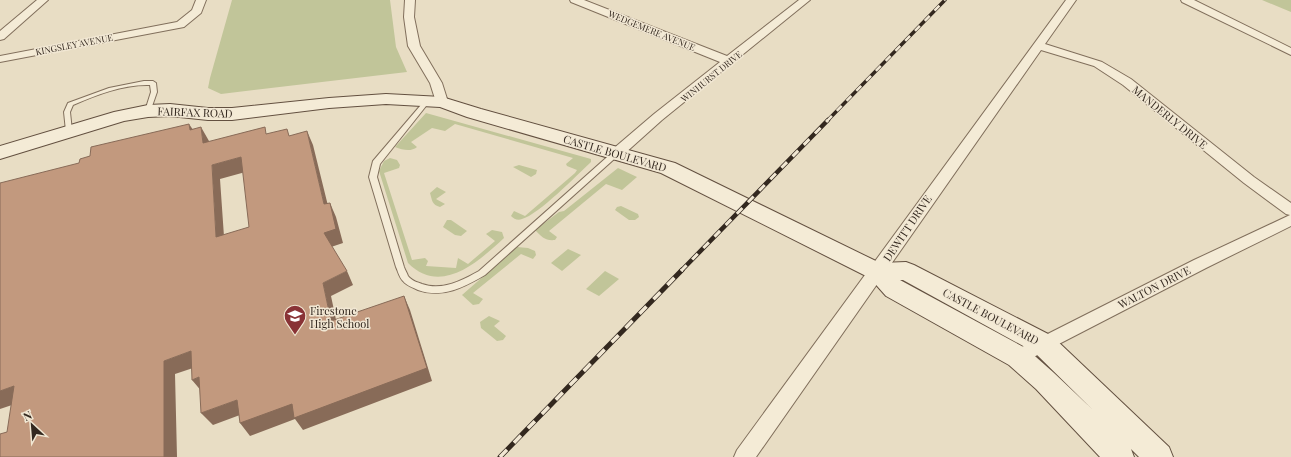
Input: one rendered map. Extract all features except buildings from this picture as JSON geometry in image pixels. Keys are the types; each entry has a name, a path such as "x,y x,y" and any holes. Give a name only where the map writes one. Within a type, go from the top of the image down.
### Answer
{"street":[{"path":"0,37 43,0"},
{"name":"KINGSLEY AVENUE","path":"0,59 180,25 197,12 201,0"},
{"path":"410,0 409,17 414,46 436,83 435,101"},
{"name":"WEDGEMERE AVENUE","path":"575,0 729,61"},
{"path":"592,6 602,0"},
{"name":"WINHURST DRIVE","path":"618,152 658,117 805,0"},
{"name":"DEWITT DRIVE","path":"744,457 878,272 920,209 1071,0"},
{"path":"1186,0 1291,52"},
{"name":"MANDERLY DRIVE","path":"1038,45 1098,64 1127,82 1249,180 1291,210"},
{"name":"FAIRFAX ROAD","path":"0,152 121,116 148,111 170,110 208,114 232,114 360,100 386,99 435,101"},
{"name":"CASTLE BOULEVARD","path":"435,101 618,152 668,168 878,272 894,289 1018,357 1045,381 1120,457"},
{"name":"WALTON DRIVE","path":"1018,357 1200,264 1291,220"},
{"name":"CASTLE BOULEVARD","path":"878,272 906,271 1043,344 1159,457"}],"lane":[{"path":"69,131 67,112 70,104 82,98 128,85 146,82 153,83 154,92 148,111"},
{"path":"435,101 389,146 374,168 373,177 400,267 405,278 417,287 429,290 453,287 482,273 618,152"}],"green space":[{"path":"232,0 390,0 396,47 407,72 221,94 208,88"},
{"path":"1262,0 1291,0 1291,12"},
{"path":"426,113 591,159 591,162 538,210 519,220 511,216 514,211 525,216 575,173 577,170 567,166 566,164 573,158 455,124 445,131 432,128 411,142 417,147 412,150 404,150 395,147"},
{"path":"390,158 397,160 400,165 399,168 384,173 412,260 425,258 428,261 426,266 456,268 458,258 468,264 495,241 486,234 492,230 502,232 504,238 483,257 471,265 459,272 446,276 433,276 421,272 408,263 379,171 384,161"},
{"path":"519,165 537,170 536,174 531,177 513,167"},
{"path":"618,168 637,177 622,190 606,184 549,231 557,237 555,240 544,238 535,230 559,212 564,211"},
{"path":"437,187 446,192 436,199 445,204 440,207 434,204 430,193"},
{"path":"621,206 638,214 639,217 635,220 629,220 615,210 617,207"},
{"path":"447,220 451,220 467,231 461,236 455,235 443,227"},
{"path":"517,247 528,248 535,251 536,255 533,259 521,254 473,293 483,299 479,304 473,305 462,295"},
{"path":"568,249 581,255 562,271 551,263"},
{"path":"605,271 619,279 599,296 586,289"},
{"path":"489,316 500,321 494,326 506,336 503,340 497,341 481,328 480,322"}],"railway":[{"path":"827,121 945,0"},
{"path":"681,271 828,120"},
{"path":"500,457 682,270"}],"place":[{"name":"Firestone High School","path":"295,336"}]}
